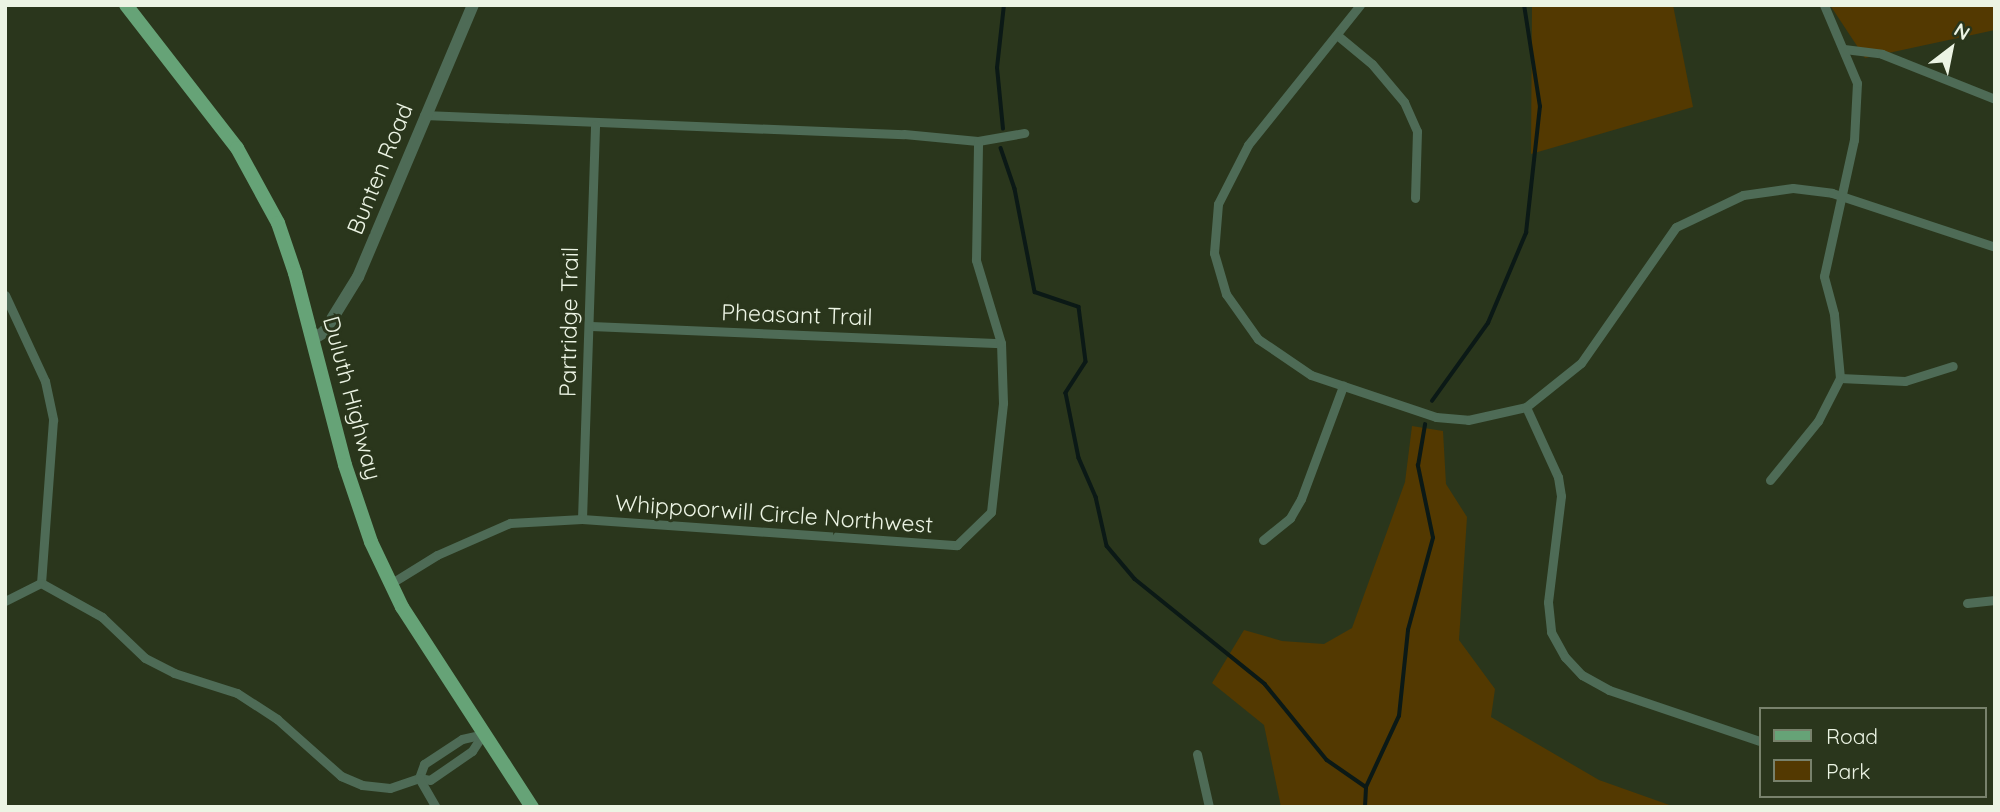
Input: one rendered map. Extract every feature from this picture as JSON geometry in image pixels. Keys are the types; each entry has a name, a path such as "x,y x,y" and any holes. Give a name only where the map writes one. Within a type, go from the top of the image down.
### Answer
{"main road":[{"name":"Duluth Highway","path":"126,5 237,148 286,242 352,488 390,584 532,807"}],"street":[{"name":"Bunten Road","path":"313,339 324,332 358,277 424,115 473,5"},
{"path":"1360,5 1248,145 1219,205 1214,253 1226,294 1258,339 1311,375 1436,416 1468,420 1526,407 1581,363 1676,226 1743,195 1793,188 1841,195 1995,247"},
{"path":"1770,480 1818,421 1840,378 1834,314 1824,276 1854,140 1857,83 1824,5"},
{"path":"1337,35 1372,64 1404,102 1416,131 1415,198"},
{"path":"1844,49 1882,54 1995,99"},
{"path":"424,115 595,125 904,134 978,141 1024,133"},
{"name":"Partridge Trail","path":"582,519 591,326 588,265 595,125"},
{"name":"Whippoorwill Circle Northwest","path":"390,584 437,555 510,523 582,519 957,545 981,527 996,493 1003,403 1001,343 975,260 978,141"},
{"path":"5,295 45,381 53,420 41,583"},
{"name":"Pheasant Trail","path":"591,326 1001,343"},
{"path":"1840,378 1905,381 1952,366"},
{"path":"1263,540 1290,518 1301,499 1343,386"},
{"path":"1526,407 1558,477 1561,496 1548,602 1552,632 1565,657 1582,675 1609,690 1758,740"},
{"path":"5,601 41,583"},
{"path":"41,583 102,617 145,658 174,673 237,693 277,719 341,776 390,788 419,778 430,780 472,751 484,734"},
{"path":"1967,603 1995,600"},
{"path":"419,778 424,764 462,739 484,734"},
{"path":"1197,754 1209,807"},
{"path":"419,778 436,807"}],"green space":[{"path":"1532,5 1673,5 1693,107 1531,154"},
{"path":"1830,5 1995,5 1995,30 1865,58"},
{"path":"1412,426 1443,431 1446,484 1467,517 1459,640 1495,689 1491,717 1599,780 1675,807 1281,807 1264,725 1212,683 1244,630 1282,641 1324,644 1352,628 1405,482"}],"waterway":[{"path":"1003,129 997,68 1004,5"},
{"path":"1432,401 1488,323 1526,233 1540,107 1524,5"},
{"path":"1001,148 1015,189 1035,292 1079,307 1086,362 1066,393 1079,458 1096,497 1107,546 1135,579 1265,684 1327,760 1366,787"},
{"path":"1365,807 1366,787 1399,716 1408,630 1433,538 1418,466 1425,425"}]}
